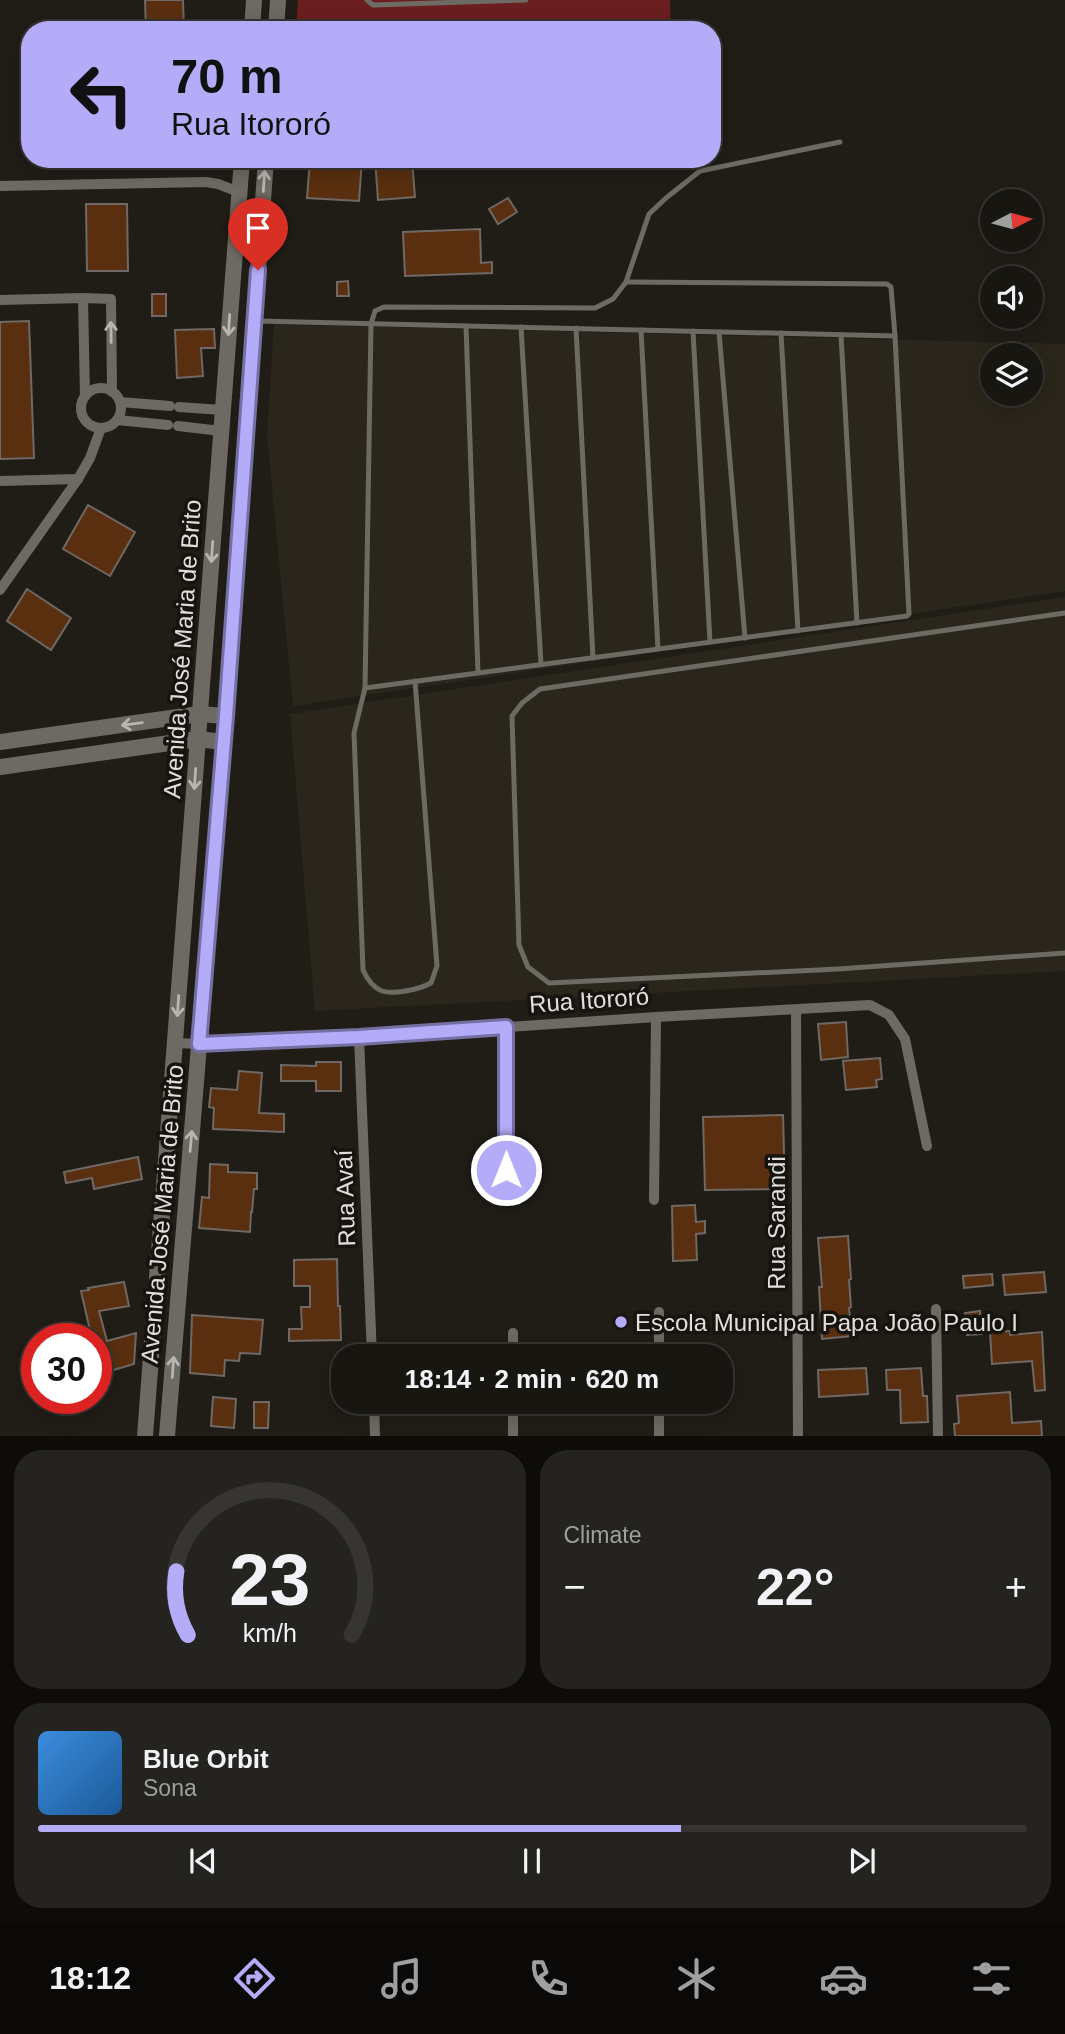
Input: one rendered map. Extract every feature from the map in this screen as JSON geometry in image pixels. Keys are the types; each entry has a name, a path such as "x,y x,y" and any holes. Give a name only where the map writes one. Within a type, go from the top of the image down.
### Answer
{"main road":[{"path":"253,21 254,0"},
{"path":"277,21 278,0"},
{"name":"Avenida José Maria de Brito","path":"145,1436 241,168"},
{"name":"Avenida José Maria de Brito","path":"167,1436 226,716 265,168"},
{"path":"0,741 199,714 226,716"},
{"path":"0,766 198,739 223,742"}],"street":[{"path":"0,186 206,182 239,192"},
{"path":"83,298 85,396 82,408 85,420 101,428 117,420 120,402 112,392 101,388 85,396"},
{"path":"0,300 111,299 112,392"},
{"path":"120,402 222,410"},
{"path":"169,425 171,406"},
{"path":"117,420 221,431"},
{"path":"0,590 78,479 90,458 101,428"},
{"path":"0,481 78,479"},
{"name":"Rua Itororó","path":"176,1043 359,1037 870,1005 889,1014 905,1040 927,1146"},
{"name":"Rua Sarandi","path":"796,1010 797,1436"},
{"path":"654,1200 656,1017"},
{"path":"506,1027 506,1170"},
{"name":"Rua Avaí","path":"359,1037 372,1344"},
{"path":"936,1309 938,1436"},
{"path":"659,1312 659,1344"},
{"path":"513,1333 513,1344"},
{"path":"375,1414 376,1436"},
{"path":"513,1414 513,1436"},
{"path":"659,1414 659,1436"}],"lane":[{"path":"367,0 373,5 526,0"},
{"path":"721,167 839,142"},
{"path":"415,681 437,966 432,983 419,990 383,992 368,982 363,970 354,733 365,688 371,324 375,311 384,307 595,308 613,299 626,282 649,214 700,171 714,168"},
{"path":"365,688 909,614 891,287 887,284 626,282"},
{"path":"255,321 895,336"},
{"path":"466,326 478,673"},
{"path":"521,327 541,664"},
{"path":"576,328 593,658"},
{"path":"641,330 658,649"},
{"path":"693,331 710,642"},
{"path":"719,332 745,638"},
{"path":"781,334 798,631"},
{"path":"841,335 857,623"},
{"path":"1065,613 540,689 522,703 512,716 519,945 528,967 549,983 838,969 1065,953"}],"shaded area":[{"path":"298,0 670,0 671,21 297,21"},
{"path":"274,324 1025,343 980,343 980,406 1043,406 1043,343 1065,344 1065,591 293,706 267,436"},
{"path":"1065,597 1065,971 315,1011 290,714"}],"building":[{"path":"145,0 183,0 184,21 146,21"},
{"path":"309,168 361,168 359,201 307,198"},
{"path":"376,168 413,168 415,197 378,200"},
{"path":"508,198 517,212 498,224 489,209"},
{"path":"86,204 127,204 128,271 87,271"},
{"path":"480,229 481,263 492,262 492,273 405,276 403,232"},
{"path":"348,281 349,296 337,296 337,282"},
{"path":"152,294 166,294 166,316 152,316"},
{"path":"29,321 34,458 0,459 0,322"},
{"path":"214,329 215,348 201,348 203,376 177,378 175,330"},
{"path":"88,505 135,532 110,576 63,549"},
{"path":"27,589 71,618 51,650 7,621"},
{"path":"846,1022 848,1057 821,1060 818,1024"},
{"path":"880,1058 882,1079 876,1080 877,1087 846,1090 843,1061"},
{"path":"316,1062 341,1062 341,1091 316,1091 316,1081 281,1081 281,1065 316,1066"},
{"path":"239,1071 262,1073 259,1113 284,1114 284,1132 213,1129 214,1108 209,1107 211,1088 237,1090"},
{"path":"783,1115 785,1189 705,1190 703,1117"},
{"path":"138,1157 142,1179 94,1189 92,1178 66,1183 64,1172"},
{"path":"210,1164 228,1165 228,1172 257,1173 250,1232 199,1228 202,1197 209,1198"},
{"path":"695,1205 696,1222 705,1221 705,1233 696,1234 697,1260 673,1261 672,1206"},
{"path":"848,1236 852,1336 822,1339 818,1238"},
{"path":"337,1259 341,1340 289,1341 289,1329 302,1329 301,1307 310,1307 310,1286 294,1286 294,1260"},
{"path":"1044,1272 1046,1292 1005,1295 1003,1275"},
{"path":"992,1274 993,1285 964,1288 963,1276"},
{"path":"124,1282 129,1306 99,1311 102,1323 88,1323 81,1291 89,1290 88,1288"},
{"path":"980,1311 982,1334 967,1335 965,1313"},
{"path":"192,1315 263,1320 260,1354 240,1353 239,1361 225,1360 224,1376 190,1373"},
{"path":"1010,1331 1010,1335 1042,1332 1045,1390 1035,1391 1032,1361 992,1364 990,1332"},
{"path":"136,1333 134,1364 112,1370 112,1340"},
{"path":"866,1368 868,1394 819,1397 818,1370"},
{"path":"921,1368 923,1396 927,1396 928,1422 901,1423 900,1390 887,1390 886,1370"},
{"path":"1010,1392 1012,1423 1041,1421 1042,1436 955,1436 954,1424 959,1423 957,1396"},
{"path":"213,1397 236,1399 234,1428 211,1426"},
{"path":"254,1402 269,1402 268,1428 254,1428"}],"place":[{"name":"Escola Municipal Papa João Paulo I","path":"621,1322"}],"route":[{"path":"258,270 199,1044 506,1027 506,1170"}]}
